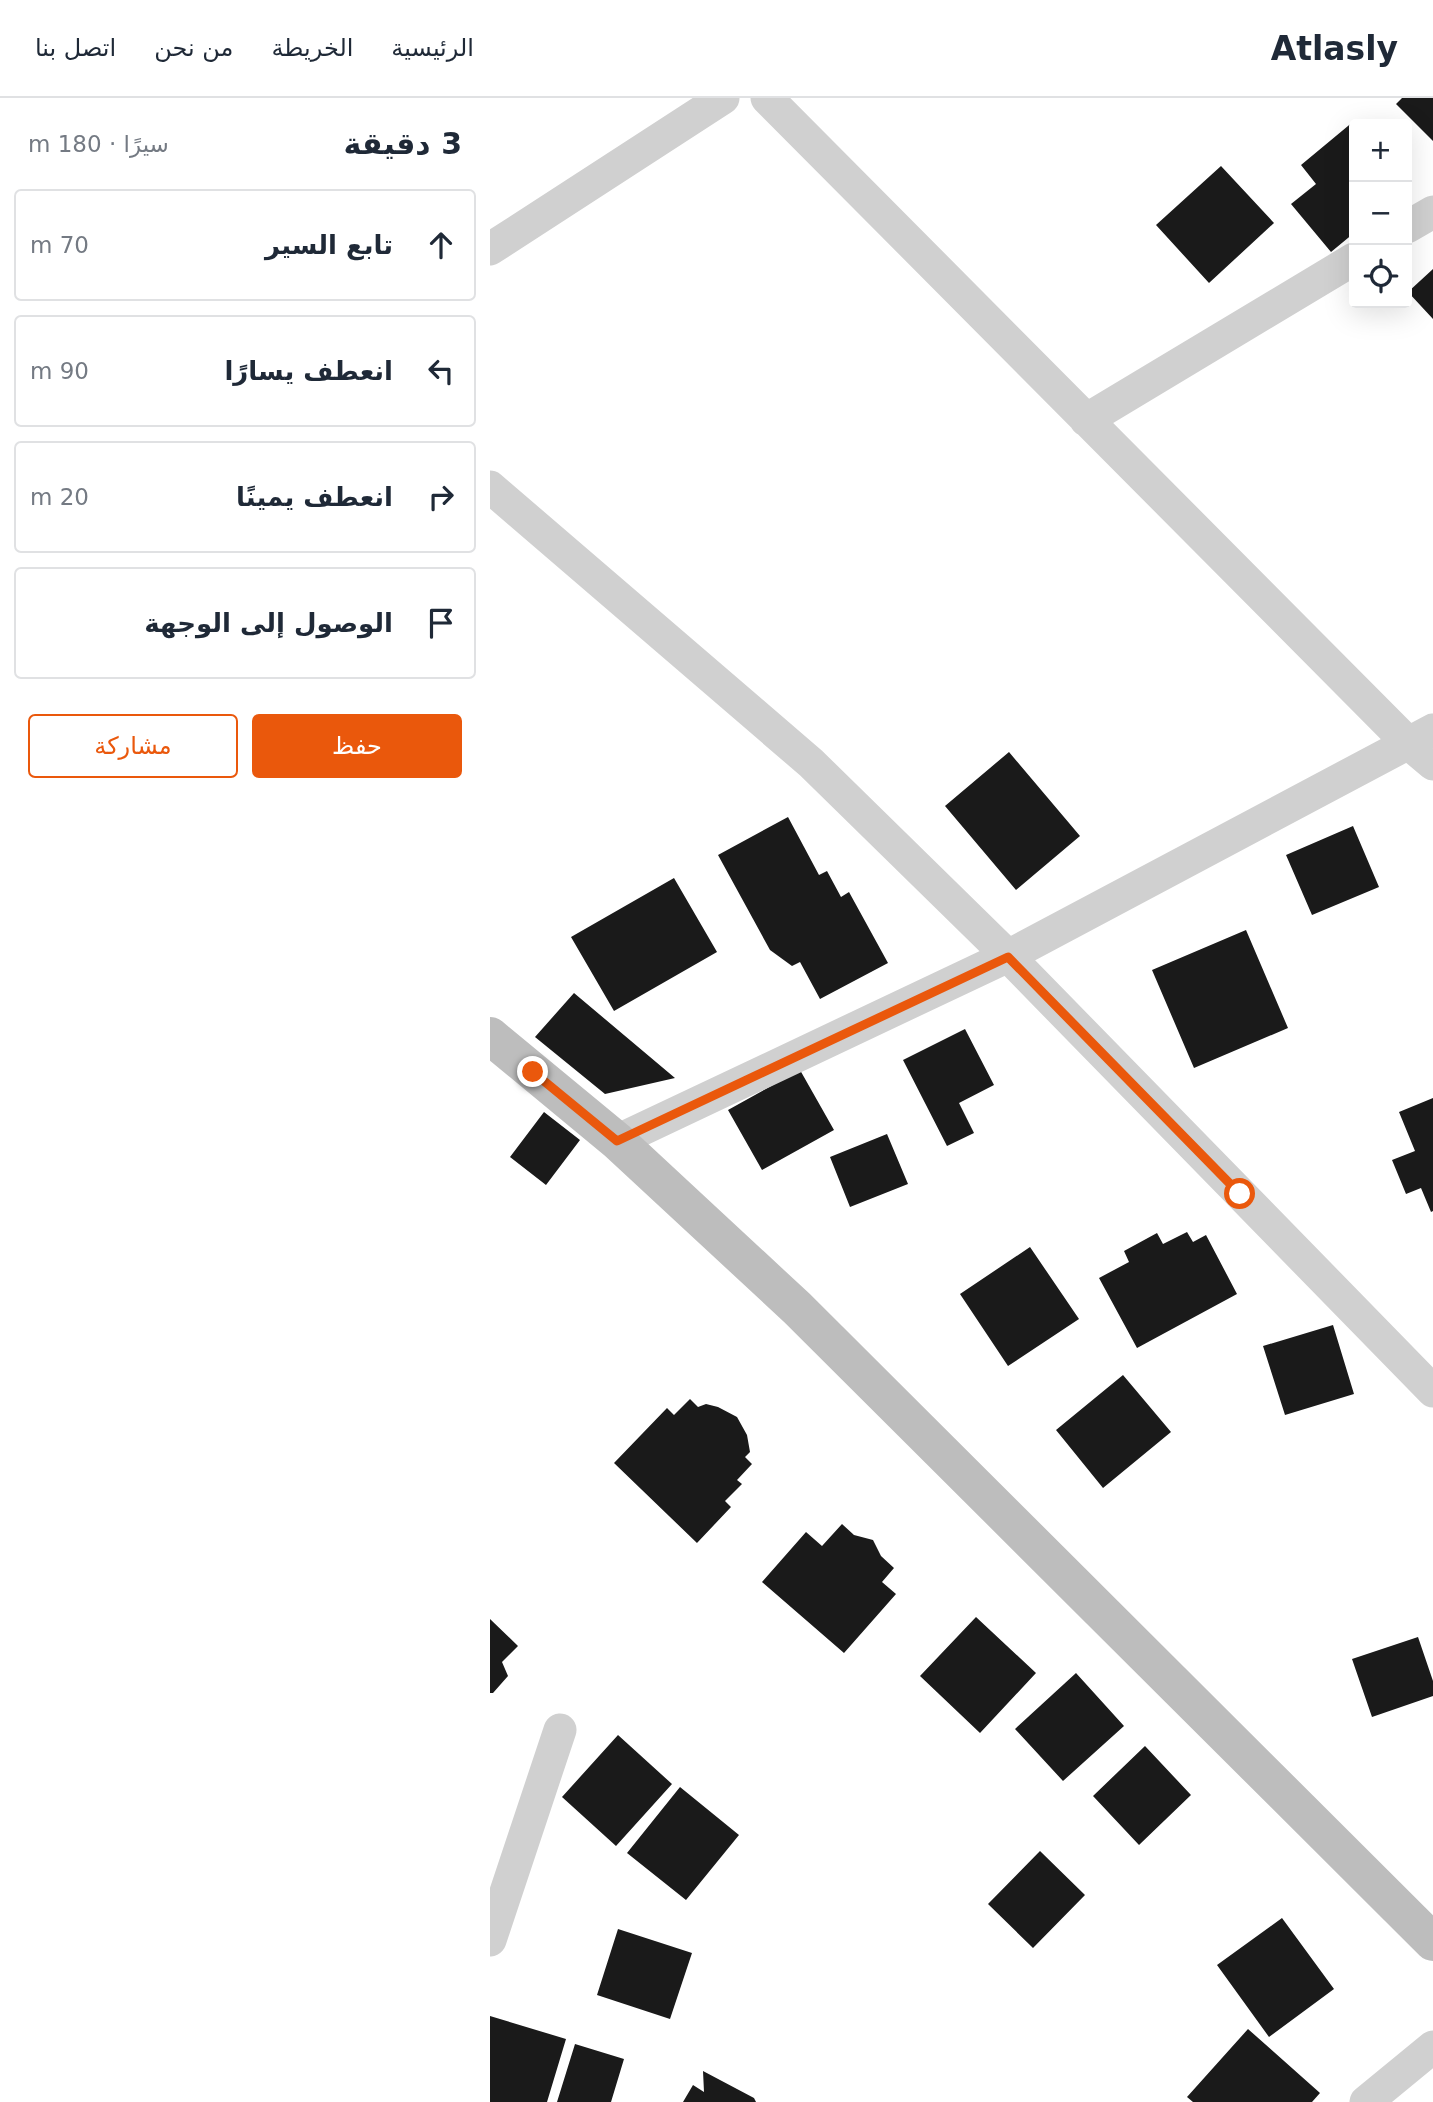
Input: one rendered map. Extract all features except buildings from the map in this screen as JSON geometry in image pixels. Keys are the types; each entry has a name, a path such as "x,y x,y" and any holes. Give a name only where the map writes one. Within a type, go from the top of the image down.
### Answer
{"street":[{"path":"490,250 723,98"},
{"path":"767,98 1086,420 1420,736 1433,764"},
{"path":"1412,224 1433,212"},
{"path":"1086,420 1349,262"},
{"path":"490,487 811,762 1008,957 1433,1391"},
{"path":"617,1141 1008,957 1420,736"},
{"path":"490,1036 617,1141 807,1318 1433,1942"},
{"path":"490,1940 560,1730"},
{"path":"1366,2102 1433,2047"}],"route":[{"path":"533,1072 617,1141 1008,957 1240,1194"}]}
